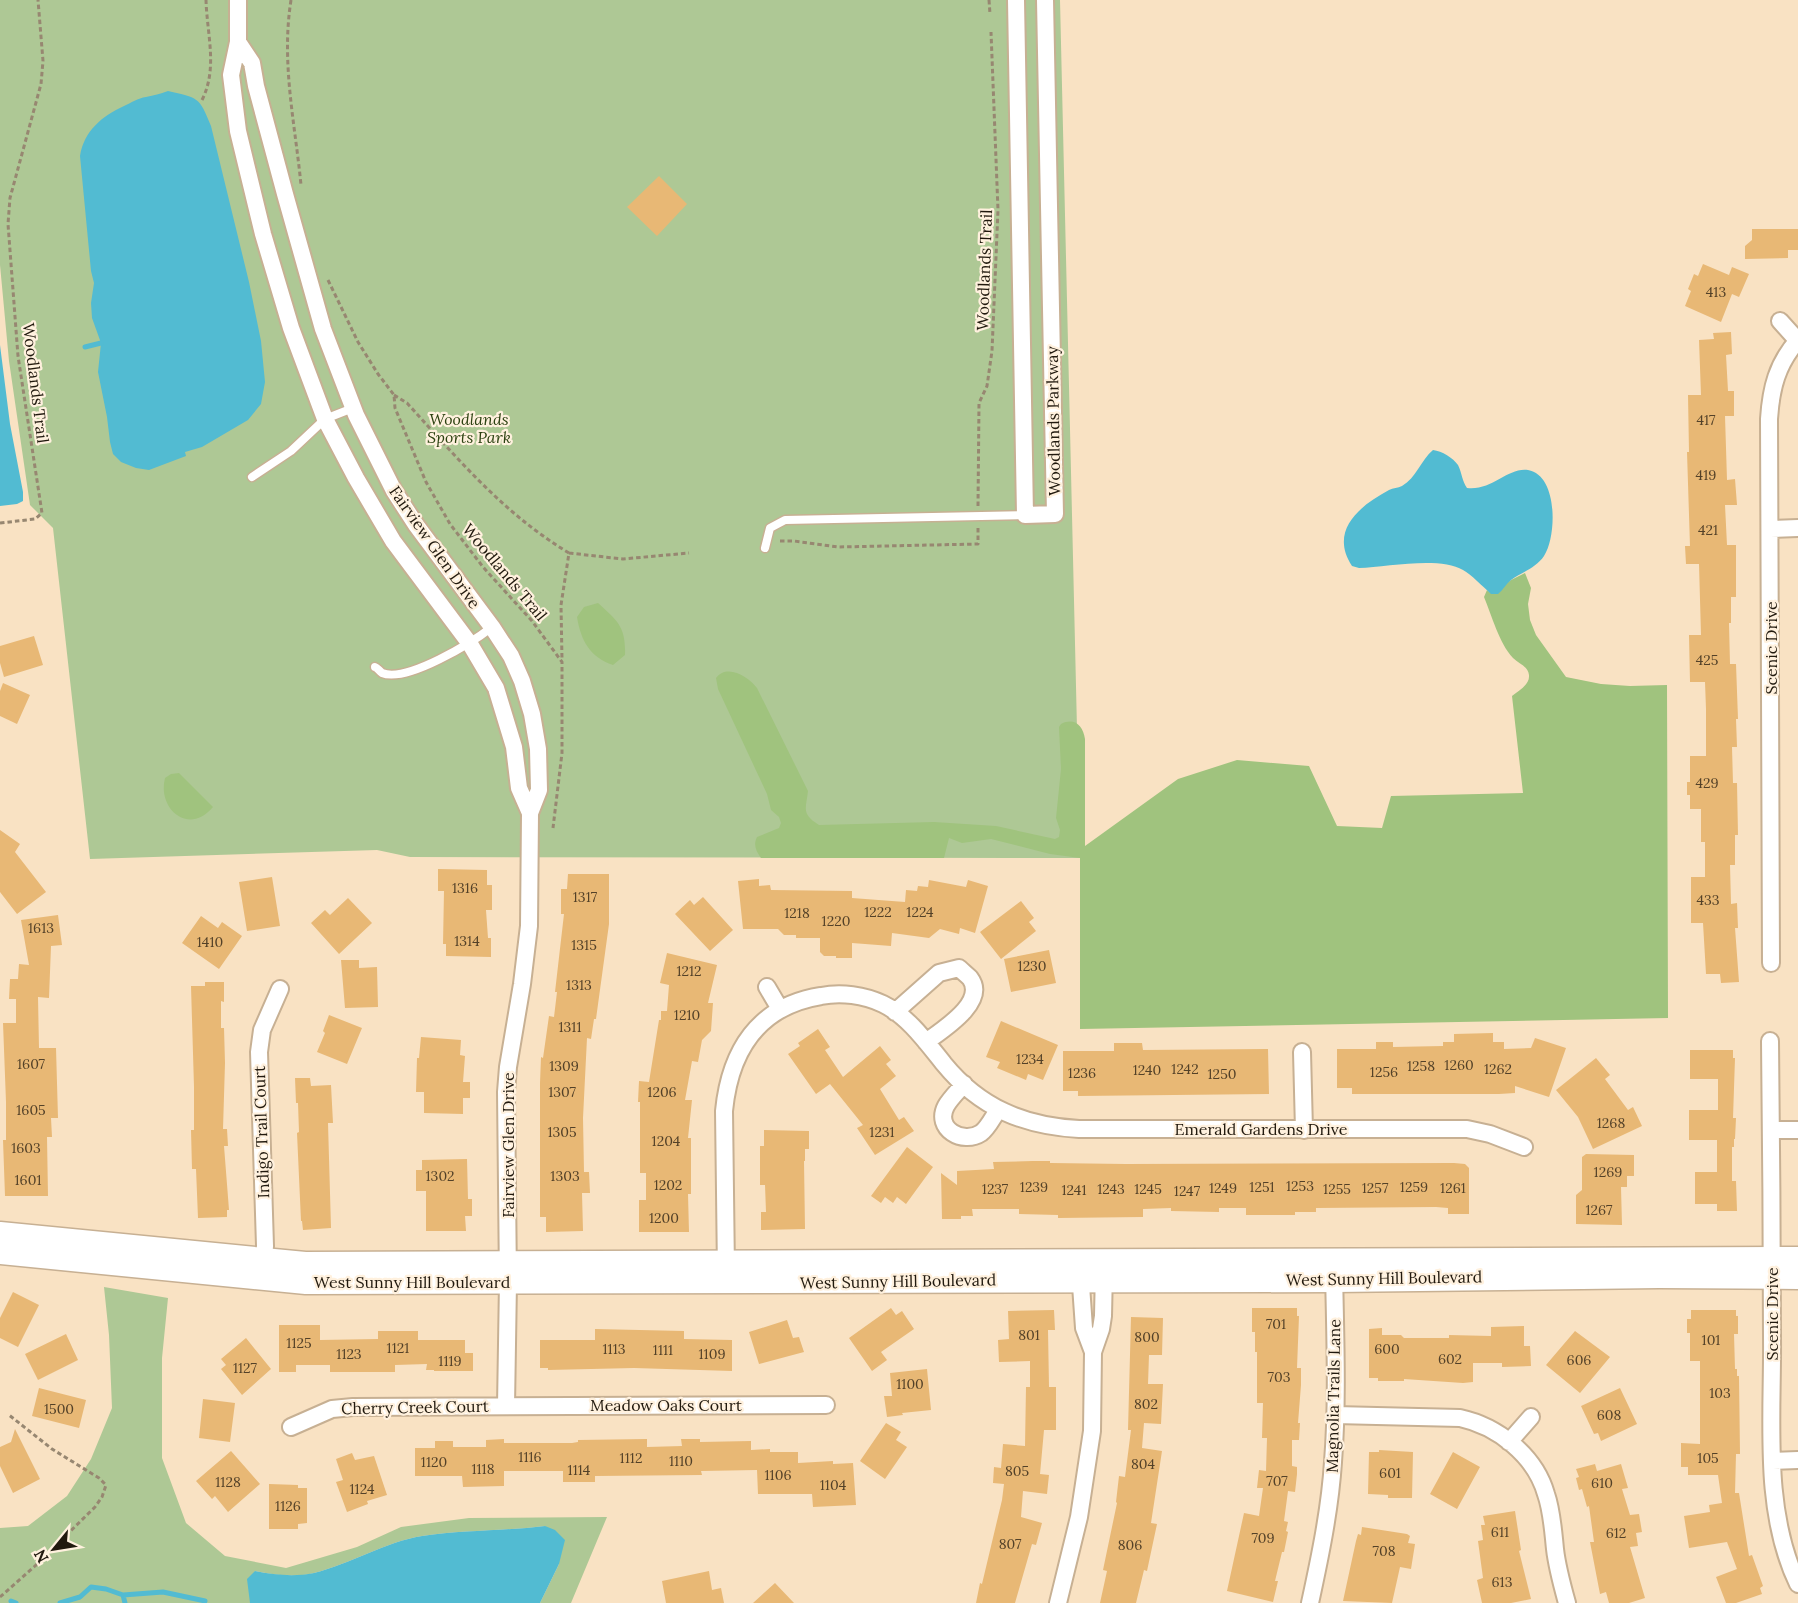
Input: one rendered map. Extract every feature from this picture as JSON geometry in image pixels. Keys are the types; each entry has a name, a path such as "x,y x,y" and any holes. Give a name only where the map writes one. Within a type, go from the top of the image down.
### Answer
{"street":[{"name":"Fairview Glen Drive","path":"238,0 238,42 231,75 238,131 263,234 291,328 325,419 356,478 393,541 470,644 496,688 514,747 519,788 530,813"},
{"name":"Woodlands Parkway","path":"1016,0 1025,515 1055,514 1045,0"},
{"name":"Fairview Glen Drive","path":"238,42 252,63 256,86 323,329 353,408 373,451 405,508 511,656 522,681 532,714 538,749 539,790 530,813 529,926 506,1092 508,1273 506,1406"},
{"name":"Scenic Drive","path":"1771,963 1769,419 1771,392 1778,368 1798,340 1780,321"},
{"path":"1770,529 1798,528"},
{"path":"895,1012 939,973 959,968 971,979 974,991 968,1006 960,1016 926,1042"},
{"path":"767,987 780,1009"},
{"name":"Indigo Trail Court","path":"263,1269 265,1246 259,1052 262,1030 280,989"},
{"name":"Emerald Gardens Drive","path":"726,1272 724,1111 726,1088 741,1048 761,1023 780,1009 805,998 846,994 884,1004 926,1042 984,1103 1022,1120 1063,1128 1467,1129 1490,1134 1524,1147"},
{"name":"Scenic Drive","path":"1770,1041 1773,1461 1780,1531 1785,1553 1798,1584"},
{"path":"1302,1052 1304,1130"},
{"path":"964,1084 945,1107 944,1119 949,1131 960,1137 970,1138 983,1132 998,1110"},
{"path":"1771,1130 1798,1130"},
{"name":"West Sunny Hill Boulevard","path":"0,1234 263,1269"},
{"name":"West Sunny Hill Boulevard","path":"0,1252 263,1269 305,1264 508,1273 1772,1269 1798,1277"},
{"name":"West Sunny Hill Boulevard","path":"1772,1269 1798,1259"},
{"name":"Magnolia Trails Lane","path":"1310,1603 1333,1464 1334,1270"},
{"path":"1092,1271 1084,1328 1093,1352"},
{"path":"1058,1603 1079,1517 1091,1442 1093,1352 1102,1323 1092,1271"},
{"name":"Meadow Oaks Court","path":"506,1406 826,1405"},
{"name":"Cherry Creek Court","path":"291,1427 339,1408 506,1406"},
{"path":"1335,1414 1460,1418 1476,1421 1493,1429 1509,1442 1531,1464 1546,1492 1560,1576 1567,1603"},
{"path":"1509,1442 1531,1417"},
{"path":"1773,1461 1798,1460"}],"lane":[{"path":"252,477 291,451 325,419 353,408"},
{"path":"765,548 770,528 785,520 1025,515"},
{"path":"375,667 382,673 396,674 416,669 470,644 492,627"}],"path":[{"name":"Woodlands Trail","path":"0,523 35,519 42,513 18,356 8,224 10,198 41,84 43,61 38,0"},
{"path":"202,100 209,85 211,61 206,0"},
{"path":"291,0 286,49 302,194"},
{"path":"989,0 990,14"},
{"name":"Woodlands Trail","path":"978,508 979,403 987,387 992,351 998,210 991,32"},
{"name":"Woodlands Trail","path":"323,271 358,342 394,395 407,403 492,495 547,540 569,553 623,559 689,554"},
{"name":"Woodlands Trail","path":"394,395 395,408 426,482 450,524 483,567 532,621 562,662"},
{"path":"765,548 778,542 794,541 838,547 978,544 978,526"},
{"name":"Woodlands Trail","path":"553,828 562,753 561,605 569,553"},
{"path":"0,1597 95,1507 106,1485 99,1478 52,1449 9,1415"}],"green space":[{"name":"Woodlands Sports Park","path":"0,0 1060,0 1080,858 410,857 377,850 90,859 53,528 30,505 9,361 0,265"},
{"path":"1525,573 1531,588 1528,604 1530,620 1536,635 1566,677 1601,684 1667,685 1668,1018 1080,1029 1080,858 1050,854 991,839 962,843 949,838 944,858 761,858 756,850 757,837 779,828 781,823 779,817 771,810 767,794 718,689 716,678 726,672 738,673 757,688 808,791 807,814 819,825 934,822 996,826 1055,839 1059,837 1060,830 1056,818 1061,769 1059,727 1066,722 1078,724 1085,739 1085,846 1178,779 1237,760 1309,766 1337,826 1382,828 1391,796 1523,793 1512,696 1526,685 1529,675 1527,669 1508,652 1484,597 1487,590 1492,594"},
{"path":"598,603 616,620 624,638 625,655 613,665 593,653 584,641 579,626 577,617 584,607"},
{"path":"179,773 213,807 204,815 194,819 185,819 170,808 164,789 165,778"},
{"path":"104,1287 168,1298 162,1358 162,1458 186,1523 225,1556 286,1568 357,1547 401,1527 469,1518 607,1517 571,1603 540,1603 559,1564 545,1526 422,1536 395,1543 307,1575 270,1574 255,1571 250,1603 0,1603 0,1528 28,1526 67,1496 91,1459 112,1408 109,1335"}],"water":[{"path":"168,91 196,100 211,126 249,282 261,341 265,382 261,404 248,420 202,447 185,452 186,456 149,470 121,462 113,454 110,442 98,372 101,343 92,318 91,303 94,283 80,156 85,139 101,120 137,99"},
{"path":"0,345 23,501 0,506"},
{"path":"1433,450 1444,453 1456,462 1467,488 1484,486 1514,472 1528,470 1538,474 1550,494 1553,521 1544,556 1529,570 1511,580 1498,594 1491,594 1466,572 1453,566 1412,563 1359,568 1352,566 1346,553 1344,542 1346,531 1358,512 1378,496 1407,483"},
{"path":"545,1526 555,1530 565,1540 559,1564 540,1603 250,1603 247,1579 255,1571 284,1575 314,1573 395,1543 422,1536"}],"building":[{"path":"659,176 687,204 657,236 627,207"},
{"path":"1752,229 1798,229 1798,250 1788,250 1788,258 1745,259 1745,246 1752,240"},
{"path":"1703,264 1729,275 1732,267 1749,274 1739,297 1732,294 1721,322 1685,306 1694,274 1698,276"},
{"path":"1731,332 1732,354 1726,355 1728,391 1734,391 1734,416 1725,416 1727,480 1735,479 1737,505 1725,505 1727,545 1736,545 1736,597 1731,597 1731,623 1729,623 1730,664 1736,664 1737,747 1732,747 1733,783 1737,783 1738,835 1735,835 1735,865 1730,865 1731,904 1737,903 1738,928 1735,928 1739,982 1721,983 1720,974 1706,974 1703,923 1691,923 1691,877 1705,877 1705,842 1701,842 1701,809 1690,809 1687,782 1690,782 1690,756 1706,756 1706,709 1705,682 1690,682 1689,635 1701,635 1699,564 1686,564 1685,546 1690,546 1688,395 1701,395 1699,340 1714,339 1713,333"},
{"path":"34,636 43,665 4,677 0,663 0,646"},
{"path":"3,683 30,695 17,724 0,716 0,691"},
{"path":"0,830 20,844 15,852 46,892 17,914 0,892"},
{"path":"438,869 487,870 487,885 492,885 492,910 486,910 488,938 491,938 491,957 446,956 446,944 443,944 444,891 438,891"},
{"path":"568,874 609,874 609,924 596,1019 594,1019 591,1039 587,1038 583,1118 584,1172 589,1172 590,1193 582,1193 583,1231 546,1232 546,1217 540,1217 541,1057 543,1058 549,1016 554,1017 564,914 561,914 561,889 567,889"},
{"path":"272,877 280,926 247,931 239,882"},
{"path":"759,879 759,886 770,885 771,890 852,891 852,898 905,902 906,890 917,891 918,886 928,887 929,880 966,887 968,880 988,886 975,933 960,928 959,934 940,929 929,938 892,933 891,946 852,943 852,958 836,958 836,956 824,956 820,952 820,938 796,938 796,935 784,935 778,929 743,929 738,881"},
{"path":"703,897 733,930 710,951 675,914 690,900 694,905"},
{"path":"348,898 372,923 339,954 311,923 325,910 330,915"},
{"path":"1021,901 1034,918 1029,922 1036,931 1001,959 980,932"},
{"path":"58,915 62,945 51,946 49,998 38,997 39,1048 56,1048 58,1118 51,1118 52,1137 47,1137 48,1196 5,1196 3,1140 6,1140 6,1102 3,1023 16,1023 16,999 9,999 10,979 18,979 19,964 29,965 21,920"},
{"path":"201,916 218,928 222,922 242,936 219,969 182,943"},
{"path":"1049,950 1056,983 1011,992 1004,959"},
{"path":"667,953 717,965 708,1003 713,1003 711,1031 702,1040 698,1062 692,1061 685,1100 692,1100 688,1138 691,1138 691,1194 688,1194 689,1232 639,1232 639,1200 646,1200 646,1173 640,1173 639,1081 649,1082 661,1011 667,1011 669,985 660,983"},
{"path":"341,960 359,960 359,968 377,967 378,1007 345,1008"},
{"path":"205,982 224,982 224,1002 221,1001 225,1063 223,1129 227,1129 228,1146 224,1146 229,1210 227,1210 227,1217 198,1218 196,1169 192,1169 191,1130 194,1130 194,1087 191,986 205,986"},
{"path":"329,1015 362,1028 347,1064 317,1052"},
{"path":"1001,1021 1058,1045 1043,1080 1028,1074 1026,1080 997,1068 1000,1062 986,1057"},
{"path":"818,1029 830,1047 825,1050 843,1077 880,1046 891,1060 886,1064 896,1076 880,1089 899,1120 904,1117 914,1131 875,1155 857,1128 863,1125 830,1084 816,1094 788,1054 800,1046 798,1043"},
{"path":"1493,1033 1493,1042 1504,1042 1504,1049 1531,1048 1535,1038 1566,1048 1549,1097 1515,1086 1515,1093 1499,1094 1352,1094 1352,1088 1337,1088 1337,1049 1376,1049 1376,1042 1393,1042 1393,1047 1443,1046 1443,1042 1454,1042 1454,1034"},
{"path":"421,1037 461,1040 460,1055 465,1056 463,1082 470,1082 470,1098 463,1098 463,1114 424,1113 424,1092 416,1092 417,1058 419,1058"},
{"path":"1114,1043 1142,1043 1143,1050 1268,1049 1269,1094 1078,1096 1078,1091 1063,1091 1063,1051 1114,1051"},
{"path":"1690,1050 1733,1050 1733,1058 1735,1058 1733,1118 1736,1118 1734,1147 1732,1147 1732,1181 1736,1181 1737,1211 1717,1211 1717,1204 1695,1204 1695,1172 1717,1172 1717,1140 1689,1140 1689,1110 1718,1110 1718,1079 1690,1079"},
{"path":"1596,1058 1610,1075 1605,1079 1628,1110 1633,1107 1642,1126 1593,1149 1578,1117 1556,1090"},
{"path":"295,1078 310,1078 311,1086 331,1085 333,1123 328,1123 331,1228 303,1230"},
{"path":"764,1130 809,1131 809,1149 805,1149 804,1161 805,1229 761,1230 761,1212 766,1212 765,1185 760,1185 760,1146 764,1146"},
{"path":"907,1147 933,1167 906,1204 897,1197 893,1203 885,1197 881,1203 871,1196"},
{"path":"1586,1154 1634,1155 1634,1176 1627,1176 1627,1187 1621,1187 1622,1225 1576,1224 1576,1195 1582,1190 1582,1157"},
{"path":"467,1159 468,1199 472,1199 472,1216 465,1216 466,1231 426,1231 426,1191 416,1191 416,1170 422,1170 422,1160"},
{"path":"1050,1161 1050,1163 1126,1164 1465,1164 1469,1168 1469,1214 1448,1214 1448,1208 1436,1207 1316,1208 1316,1212 1295,1212 1295,1215 1246,1215 1246,1208 1219,1208 1219,1212 1171,1211 1171,1208 1143,1209 1143,1217 1058,1218 1058,1215 1019,1214 1019,1209 972,1209 973,1216 961,1216 961,1219 942,1219 941,1173 957,1185 957,1171 994,1169 993,1162"},
{"path":"13,1292 39,1305 18,1347 0,1338 0,1318"},
{"path":"891,1308 896,1315 902,1311 914,1329 881,1352 887,1360 872,1371 849,1338"},
{"path":"1252,1308 1297,1308 1297,1316 1299,1316 1297,1368 1301,1368 1298,1423 1300,1423 1299,1440 1292,1440 1292,1466 1297,1467 1297,1474 1295,1492 1288,1491 1284,1521 1288,1522 1286,1531 1288,1532 1275,1581 1278,1581 1273,1602 1227,1591 1244,1513 1259,1516 1263,1488 1257,1488 1259,1470 1266,1471 1267,1438 1262,1438 1263,1403 1257,1403 1257,1352 1255,1352 1255,1332 1252,1332"},
{"path":"1054,1310 1055,1330 1048,1330 1049,1387 1056,1387 1056,1430 1044,1430 1040,1474 1049,1475 1047,1494 1023,1491 1021,1517 1042,1523 1036,1545 1032,1544 1015,1603 976,1603 1002,1500 1004,1484 993,1483 994,1467 1001,1468 1003,1444 1025,1446 1026,1387 1030,1387 1030,1361 999,1362 998,1340 1009,1339 1008,1311"},
{"path":"1691,1310 1736,1310 1736,1316 1738,1316 1738,1334 1734,1334 1735,1369 1739,1376 1740,1454 1736,1454 1735,1493 1739,1493 1749,1556 1752,1555 1763,1586 1760,1588 1762,1594 1736,1603 1726,1603 1716,1577 1737,1569 1727,1542 1689,1548 1684,1516 1710,1512 1709,1505 1722,1503 1718,1475 1688,1475 1688,1467 1681,1467 1681,1443 1700,1444 1700,1361 1690,1361 1690,1333 1687,1333 1687,1319 1691,1319"},
{"path":"1131,1317 1163,1318 1162,1355 1149,1355 1148,1384 1163,1384 1161,1424 1144,1423 1142,1448 1162,1451 1151,1523 1157,1524 1147,1571 1144,1570 1136,1603 1100,1603 1107,1571 1103,1570 1117,1503 1119,1476 1125,1477 1131,1430 1128,1430"},
{"path":"787,1320 793,1338 799,1337 804,1352 759,1364 749,1332"},
{"path":"279,1325 320,1325 320,1340 378,1339 378,1331 418,1331 418,1340 465,1340 465,1353 473,1353 473,1371 426,1370 427,1364 395,1365 395,1372 330,1372 330,1365 296,1365 296,1372 279,1372"},
{"path":"1524,1326 1524,1346 1530,1346 1531,1366 1502,1367 1502,1363 1473,1363 1473,1382 1463,1383 1404,1379 1404,1381 1378,1381 1378,1378 1369,1378 1369,1329 1382,1328 1382,1335 1401,1335 1404,1338 1449,1338 1449,1335 1491,1336 1491,1327"},
{"path":"595,1329 684,1331 684,1339 732,1340 732,1371 634,1368 548,1370 548,1368 540,1368 540,1340 595,1340"},
{"path":"1575,1331 1610,1357 1580,1393 1546,1365"},
{"path":"66,1334 78,1360 38,1380 25,1354"},
{"path":"246,1338 271,1369 242,1395 221,1369 226,1365 221,1359"},
{"path":"927,1369 931,1410 887,1417 884,1396 892,1396 890,1373"},
{"path":"39,1388 86,1400 79,1428 32,1416"},
{"path":"1620,1388 1637,1424 1601,1441 1598,1433 1594,1434 1581,1406"},
{"path":"203,1399 235,1403 230,1442 199,1438"},
{"path":"886,1423 901,1432 896,1440 907,1447 885,1479 860,1461"},
{"path":"15,1429 40,1479 13,1493 0,1466 0,1447 11,1442"},
{"path":"504,1439 504,1443 572,1443 578,1440 647,1439 647,1447 682,1446 681,1439 700,1439 700,1442 751,1441 751,1450 770,1449 770,1452 798,1452 798,1463 833,1461 833,1464 853,1463 856,1505 813,1507 812,1494 758,1494 757,1470 701,1471 702,1475 595,1476 595,1482 563,1482 563,1471 504,1471 504,1486 463,1487 462,1476 415,1476 415,1448 435,1448 435,1441 453,1441 453,1447 486,1447 486,1440"},
{"path":"1379,1450 1413,1452 1412,1498 1388,1498 1388,1495 1368,1494 1369,1452 1379,1452"},
{"path":"231,1451 260,1484 228,1512 215,1496 212,1499 196,1481"},
{"path":"1453,1452 1480,1467 1457,1509 1430,1494"},
{"path":"352,1453 355,1460 374,1456 387,1495 367,1501 368,1504 347,1512 336,1482 343,1480 336,1459"},
{"path":"1595,1464 1597,1471 1621,1464 1628,1488 1622,1489 1630,1515 1639,1514 1642,1532 1636,1533 1638,1546 1630,1547 1645,1598 1629,1603 1609,1603 1606,1592 1600,1594 1590,1542 1594,1542 1589,1506 1587,1507 1582,1489 1579,1490 1576,1478 1579,1477 1576,1469"},
{"path":"269,1484 298,1485 298,1488 307,1488 307,1523 298,1524 298,1529 269,1529"},
{"path":"1515,1511 1521,1550 1519,1551 1531,1599 1511,1603 1482,1603 1477,1580 1483,1578 1478,1541 1483,1540 1481,1525 1485,1525 1483,1516"},
{"path":"1362,1527 1407,1534 1410,1536 1408,1543 1415,1544 1411,1569 1400,1567 1392,1603 1343,1601 1356,1541 1358,1534 1361,1535"},
{"path":"709,1571 712,1590 721,1588 724,1603 666,1603 662,1581"},
{"path":"775,1583 794,1603 753,1603"}],"waterway":[{"path":"85,347 101,343"},
{"path":"60,1603 80,1597 91,1587 123,1595 125,1603"},
{"path":"123,1595 163,1592 205,1601"},
{"path":"11,1601 16,1603"}]}
